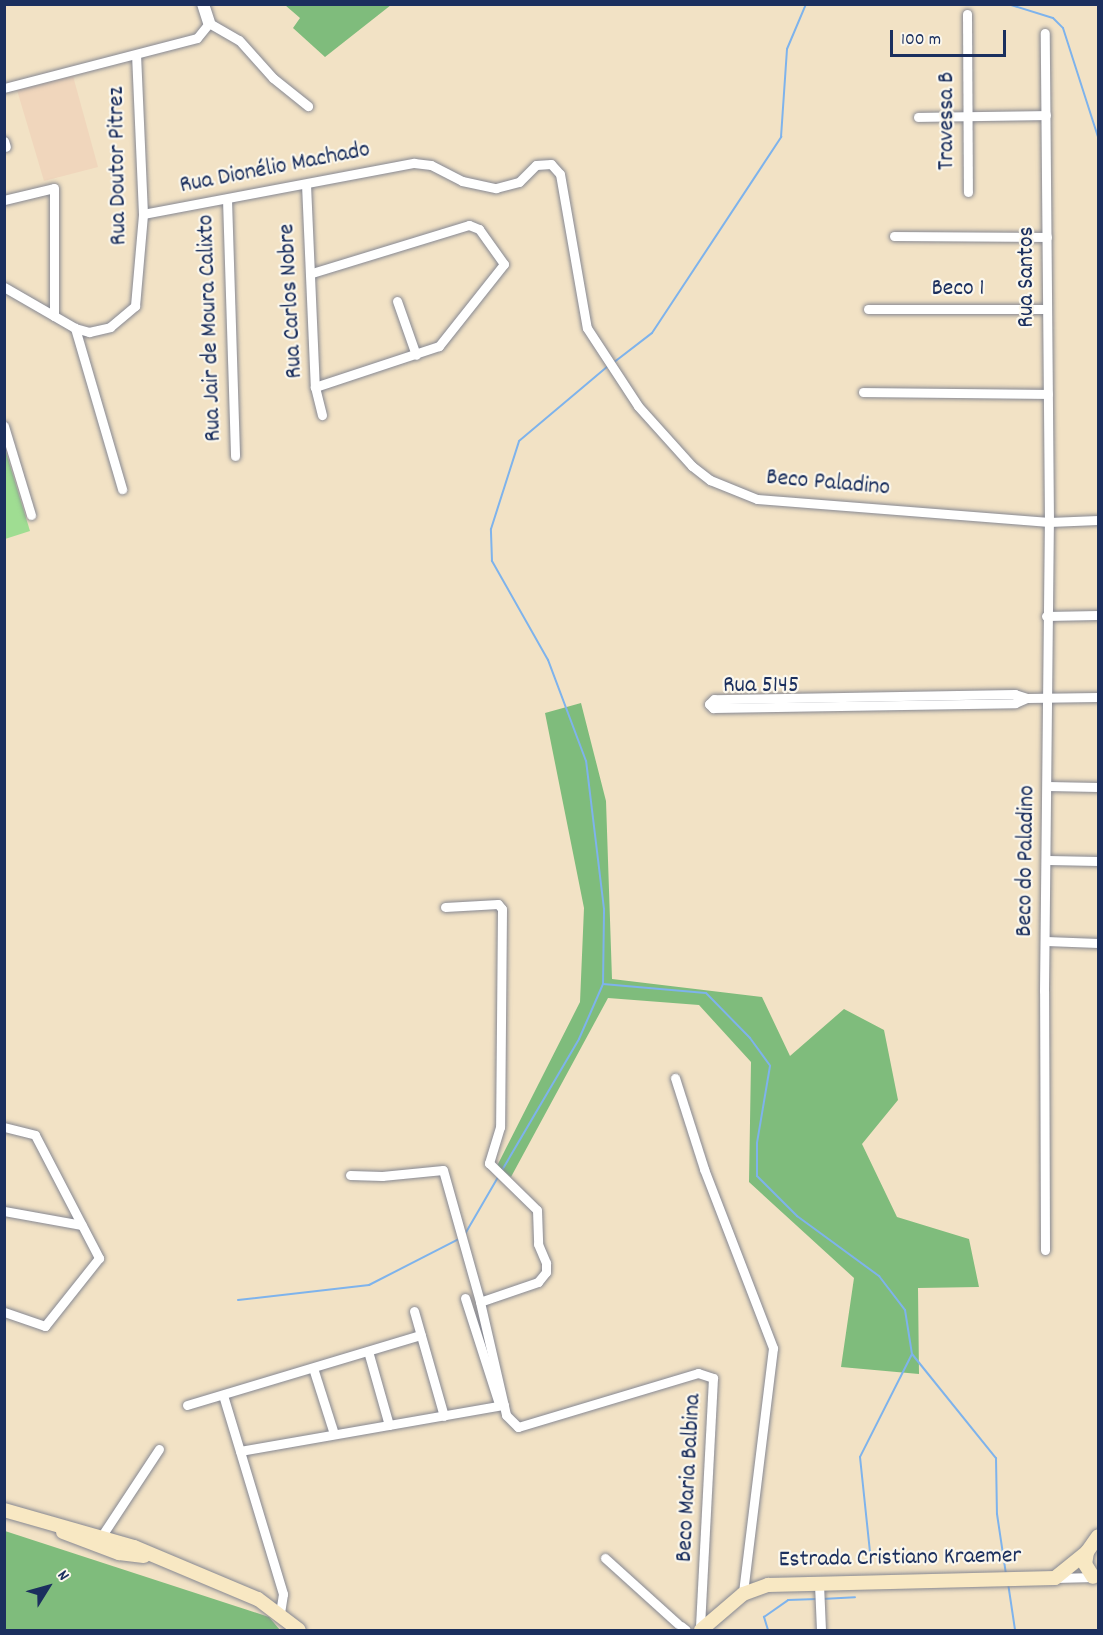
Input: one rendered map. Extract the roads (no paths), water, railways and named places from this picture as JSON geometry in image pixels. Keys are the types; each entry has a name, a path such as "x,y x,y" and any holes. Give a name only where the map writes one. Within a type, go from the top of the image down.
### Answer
{"main road":[{"path":"4,1509 99,1540 134,1556 150,1556 258,1599 280,1613 299,1630"},
{"name":"Estrada Cristiano Kraemer","path":"701,1630 743,1594 768,1585 1055,1578 1087,1552 1098,1536"},
{"path":"1087,1552 1085,1564 1096,1577"}],"street":[{"path":"203,4 209,23 239,39 273,78 308,106"},
{"name":"Travessa B","path":"967,14 968,192"},
{"path":"4,88 197,38 209,23"},
{"name":"Rua Santos","path":"1046,33 1049,522"},
{"name":"Rua Doutor Pitrez","path":"4,287 75,328 89,332 110,327 135,306 143,214 136,55"},
{"path":"918,117 1046,116"},
{"name":"Rua Dionélio Machado","path":"143,214 414,163"},
{"name":"Beco Paladino","path":"414,163 431,165 462,180 496,188 519,182 536,165 551,164 558,170 587,328 638,406 692,466 732,492 757,499 1049,522"},
{"name":"Rua Carlos Nobre","path":"306,184 312,273 315,387 322,415"},
{"path":"4,200 54,188 54,316"},
{"name":"Rua Jair de Moura Calixto","path":"227,199 235,456"},
{"path":"312,273 469,225 479,229 503,261 503,266 439,346 315,387"},
{"path":"894,236 1047,237"},
{"path":"398,301 416,355"},
{"name":"Beco 1","path":"868,309 1047,309"},
{"path":"75,328 122,489"},
{"path":"863,392 1048,394"},
{"path":"4,426 31,514"},
{"path":"1049,522 1098,520"},
{"name":"Beco do Paladino","path":"1045,1250 1048,860 1045,698 1049,522"},
{"path":"1046,616 1098,615"},
{"name":"Rua 5145","path":"841,702 714,699 710,704 713,708 919,701 1015,694 1027,698 1098,697"},
{"path":"1047,786 1098,787"},
{"path":"1048,860 1098,861"},
{"path":"446,908 498,904 502,909 500,1127 489,1163 537,1210 538,1244 546,1263 546,1272 538,1282 480,1302"},
{"path":"1046,941 1098,943"},
{"path":"675,1078 705,1169 773,1348 743,1594"},
{"path":"4,1127 34,1133 82,1224 98,1260 47,1325 39,1327 4,1312"},
{"name":"Beco Maria Balbina","path":"350,1175 382,1176 443,1170 480,1302 502,1405 508,1420 523,1427 698,1373 710,1375 715,1383 701,1630"},
{"path":"4,1211 82,1224"},
{"path":"240,1451 502,1405 465,1298"},
{"path":"414,1311 444,1416"},
{"path":"187,1405 421,1335"},
{"path":"368,1351 389,1425"},
{"path":"313,1368 334,1434"},
{"path":"222,1395 283,1594 280,1613"},
{"path":"99,1540 159,1449"},
{"path":"604,1558 682,1627"},
{"path":"1055,1578 1096,1577"},
{"path":"819,1584 820,1630"}],"waterway":[{"path":"613,363 652,333 781,137 787,49 806,4"},
{"path":"1008,4 1053,18 1063,28 1098,137"},
{"path":"501,1172 579,1039 603,984 604,909 586,761 548,660 492,561 491,529 519,441 608,366"},
{"path":"603,984 706,993 750,1038 770,1066 757,1143 757,1176 797,1216 879,1276 905,1310 912,1354 860,1457 871,1561"},
{"path":"465,1234 498,1177"},
{"path":"238,1300 369,1285 457,1240"},
{"path":"912,1354 996,1458 997,1514 1006,1574"},
{"path":"1008,1583 1015,1630"},
{"path":"822,1599 855,1597"},
{"path":"768,1630 764,1617 788,1600 817,1599"}]}
